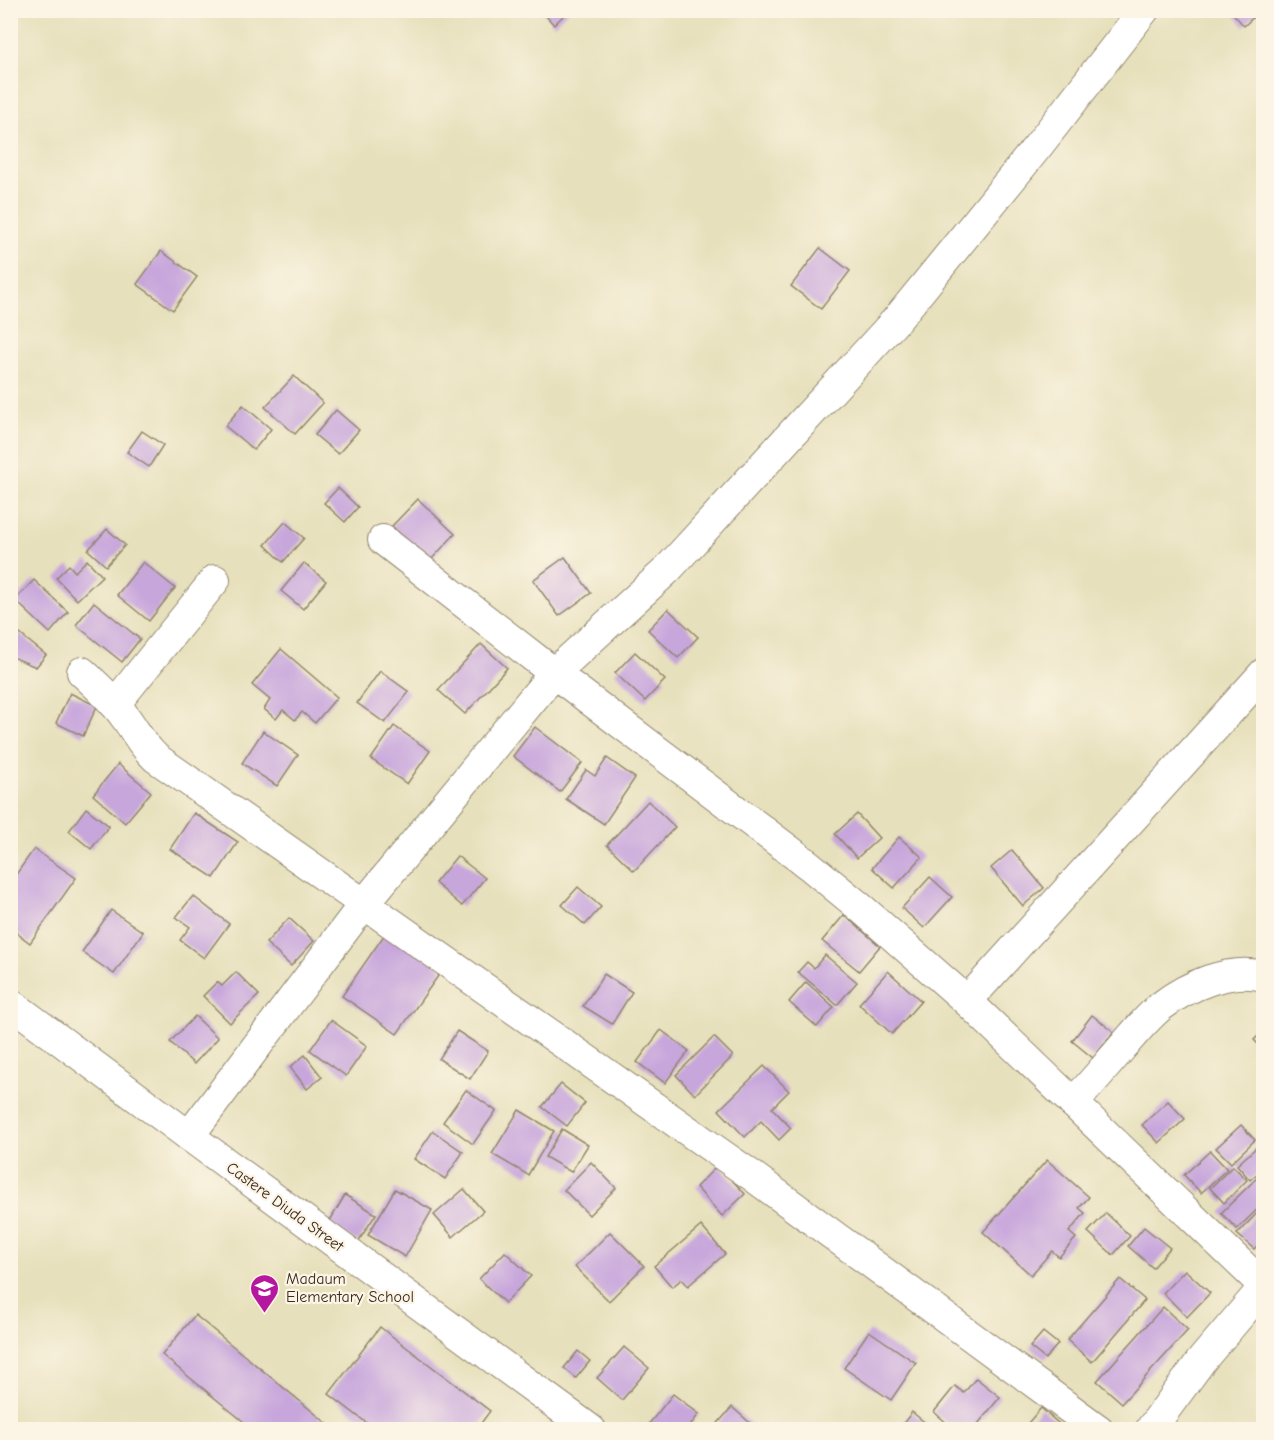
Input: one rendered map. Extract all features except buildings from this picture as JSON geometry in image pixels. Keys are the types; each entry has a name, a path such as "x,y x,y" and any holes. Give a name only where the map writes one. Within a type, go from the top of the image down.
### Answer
{"street":[{"path":"189,1136 364,904 554,673 666,571 898,317 1038,146 1144,10"},
{"path":"383,540 554,673 810,866 861,908 967,1001 1263,1287 1201,1361 1150,1430"},
{"path":"115,704 215,580"},
{"path":"82,672 115,704 126,717 143,746 156,758 751,1175 1100,1430"},
{"path":"967,1001 1263,673"},
{"path":"1073,1103 1160,1007 1187,990 1215,979 1235,974 1263,975"},
{"name":"Castere Diuda Street","path":"10,1003 591,1430"}],"place":[{"name":"Madaum Elementary School","path":"265,1314"}]}
